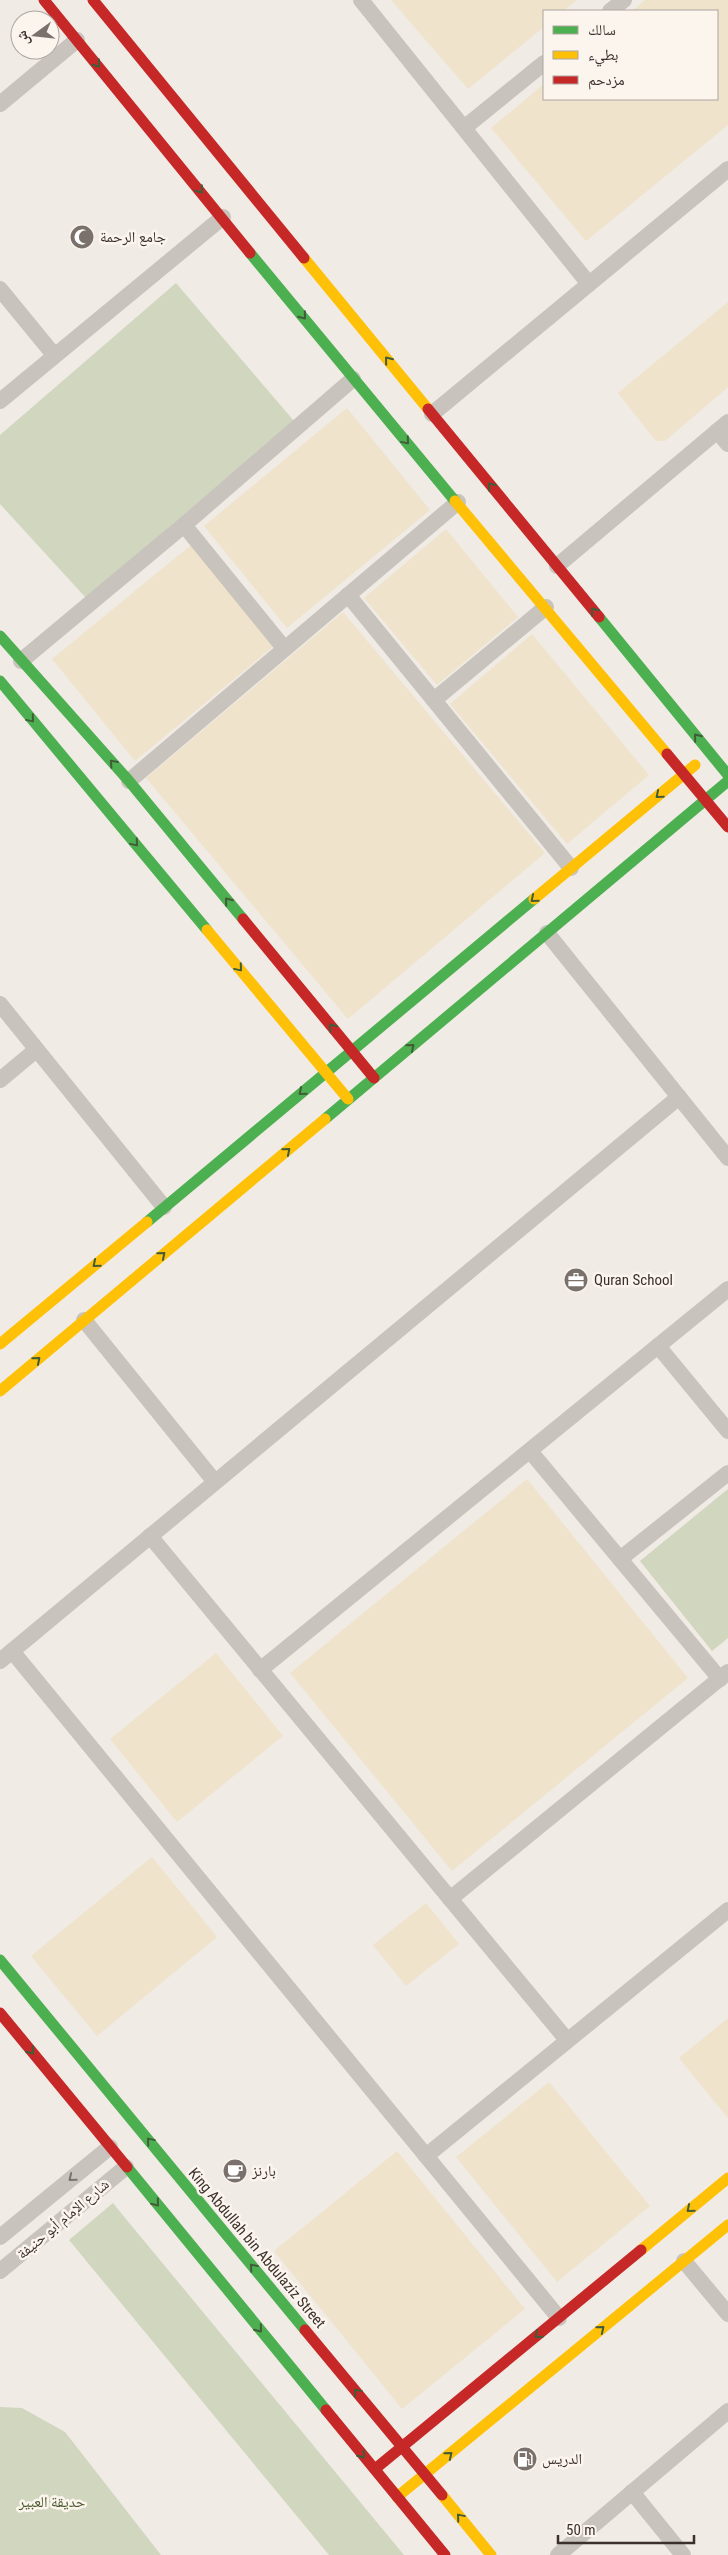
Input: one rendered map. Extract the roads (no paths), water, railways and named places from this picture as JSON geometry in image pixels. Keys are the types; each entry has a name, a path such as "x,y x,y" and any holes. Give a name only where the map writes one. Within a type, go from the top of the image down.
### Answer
{"main road":[{"path":"44,0 223,217 353,379 458,502 728,827"},
{"path":"93,0 728,775"},
{"path":"0,636 129,781 374,1078"},
{"path":"0,681 348,1099"},
{"path":"0,1344 710,752"},
{"path":"0,1391 728,781"},
{"name":"King Abdullah bin Abdulaziz Street","path":"0,1960 491,2555"},
{"path":"0,2013 445,2555"},
{"path":"375,2470 728,2178"},
{"path":"397,2497 728,2225"}],"street":[{"path":"361,0 589,284"},
{"path":"611,10 624,0"},
{"path":"0,104 77,40"},
{"path":"464,128 543,64"},
{"path":"432,414 728,169"},
{"path":"0,401 223,217"},
{"path":"0,289 54,355"},
{"path":"21,660 184,525 353,379"},
{"path":"557,566 722,426 728,444"},
{"path":"129,781 458,502"},
{"path":"184,525 284,648"},
{"path":"348,595 571,868"},
{"path":"434,700 546,608"},
{"path":"547,933 728,1158"},
{"path":"0,1004 164,1207"},
{"path":"0,1080 36,1050"},
{"path":"559,2318 426,2156 6,1656 679,1097"},
{"path":"260,1670 728,1289"},
{"path":"84,1320 215,1482"},
{"path":"658,1346 728,1431"},
{"path":"450,1899 724,1675 620,1559 530,1451"},
{"path":"620,1559 728,1473"},
{"path":"150,1536 567,2040"},
{"path":"426,2156 728,1910"},
{"name":"شارع الإمام أبو حنيفة","path":"0,2237 110,2147"},
{"name":"شارع الإمام أبو حنيفة","path":"0,2272 126,2167"},
{"path":"684,2261 728,2314"},
{"path":"558,2555 728,2411"},
{"path":"632,2492 683,2555"}],"place":[{"name":"جامع الرحمة","path":"82,237"},
{"name":"Quran School","path":"576,1280"},
{"name":"بارنز","path":"235,2171"},
{"name":"الدريس","path":"525,2459"}],"park label":[{"name":"حديقة العبير","path":"52,2502"}]}
